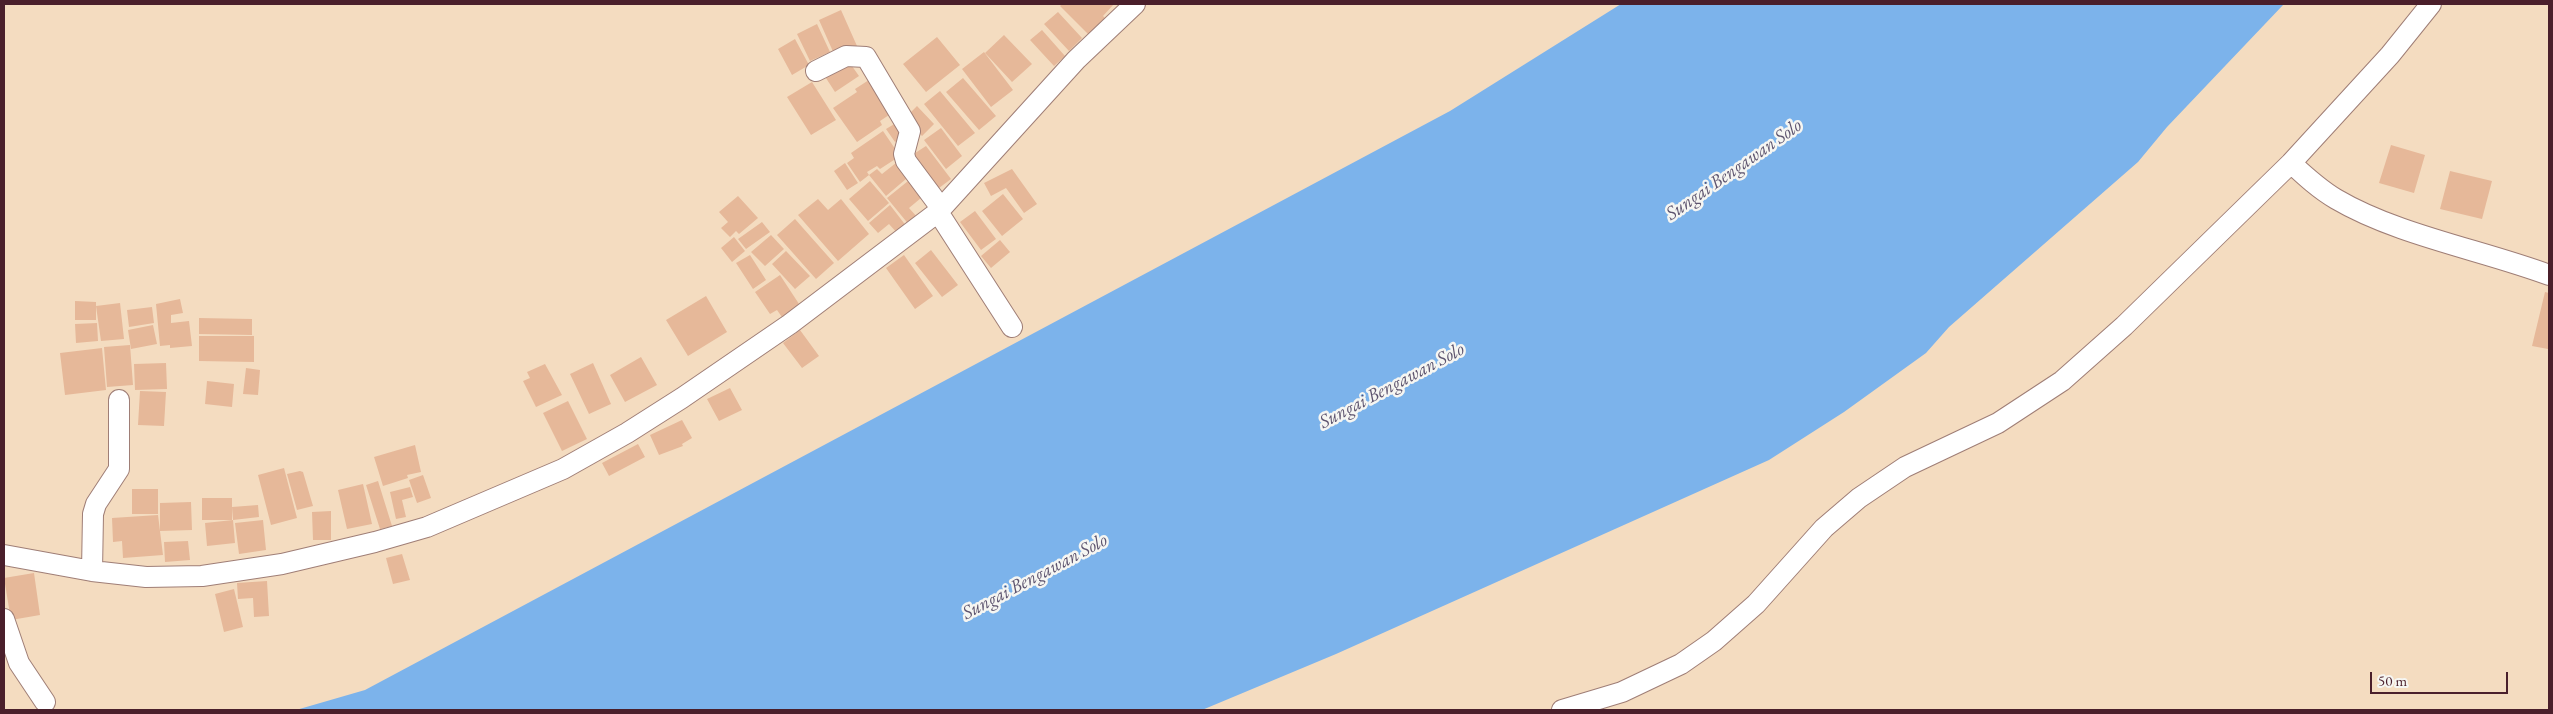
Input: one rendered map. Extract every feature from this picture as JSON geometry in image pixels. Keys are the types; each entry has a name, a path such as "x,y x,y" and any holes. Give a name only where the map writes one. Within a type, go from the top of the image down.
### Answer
{"street":[{"path":"4,555 92,571 146,577 202,576 282,564 427,527 563,469 667,408 790,324 939,210 1076,60 1135,4"},
{"path":"1562,710 1622,692 1688,659 1714,642 1756,604 1824,528 1859,498 1906,467 1998,423 2062,381 2124,326 2291,163 2390,55 2431,4"},
{"path":"816,71 846,56 866,57 910,131 904,154 906,161 939,210 1012,328"},
{"path":"2291,163 2312,182 2336,199 2375,218 2549,275"},
{"path":"92,571 93,514 96,504 119,469 119,400"},
{"path":"4,619 19,663 45,702"}],"water":[{"name":"Sungai Bengawan Solo","path":"1621,4 2284,4 2167,127 2138,162 1949,327 1926,353 1844,412 1769,460 1336,654 1202,710 296,710 365,690 1450,111"}],"building":[{"path":"1062,4 1114,4 1103,16 1110,23 1093,39 1060,6"},
{"path":"841,10 857,46 835,56 819,20"},
{"path":"1058,12 1082,38 1069,51 1044,24"},
{"path":"817,24 830,52 810,61 797,34"},
{"path":"1042,30 1065,56 1054,66 1030,40"},
{"path":"1004,35 1032,64 1012,82 985,53"},
{"path":"937,37 960,65 926,92 903,64"},
{"path":"795,39 809,65 792,75 778,49"},
{"path":"984,52 1013,90 991,107 962,69"},
{"path":"847,59 859,76 835,92 824,75"},
{"path":"872,78 895,111 880,121 882,125 857,142 833,108 857,92 855,89"},
{"path":"963,78 996,116 979,130 946,92"},
{"path":"812,82 836,120 811,135 787,97"},
{"path":"940,91 975,133 958,146 924,104"},
{"path":"917,106 934,124 922,136 905,118"},
{"path":"901,120 909,133 895,142 886,129"},
{"path":"941,128 962,156 946,169 924,140"},
{"path":"883,131 900,156 880,169 877,166 867,172 869,175 860,182 847,163 854,158 851,153"},
{"path":"2391,145 2425,155 2414,193 2379,183"},
{"path":"926,146 951,179 935,191 909,157"},
{"path":"901,159 913,173 886,196 869,175 877,169 882,174"},
{"path":"845,163 858,183 847,190 834,171"},
{"path":"1012,169 1037,204 1024,213 1006,188 991,196 984,183"},
{"path":"2450,171 2492,181 2482,219 2440,209"},
{"path":"913,177 927,193 909,208 918,218 910,226 887,198"},
{"path":"870,181 889,203 868,221 849,199"},
{"path":"1003,194 1023,219 1002,236 982,211"},
{"path":"738,196 758,218 739,234 736,231 730,237 721,228 728,222 719,212"},
{"path":"818,199 828,210 841,199 869,234 838,261 798,215"},
{"path":"890,205 907,227 898,234 889,224 878,233 869,223"},
{"path":"975,211 996,239 981,250 960,222"},
{"path":"795,219 834,263 816,279 777,235"},
{"path":"762,222 770,232 746,249 738,239"},
{"path":"771,235 784,249 765,266 751,252"},
{"path":"734,237 745,251 732,262 721,248"},
{"path":"1000,240 1010,252 991,268 981,256"},
{"path":"931,250 958,285 942,297 915,263"},
{"path":"786,251 810,276 795,289 772,264"},
{"path":"750,255 766,280 753,289 736,263"},
{"path":"904,255 933,296 915,309 886,268"},
{"path":"780,275 801,307 784,320 777,310 770,314 755,292"},
{"path":"2545,292 2549,293 2548,349 2532,346"},
{"path":"706,296 727,332 688,356 666,320"},
{"path":"180,299 183,313 171,315 171,323 189,321 192,346 170,348 170,345 160,346 156,304"},
{"path":"75,301 96,302 96,320 75,320"},
{"path":"120,303 124,339 101,341 96,306"},
{"path":"152,307 154,323 129,327 127,310"},
{"path":"199,318 252,319 252,335 199,334"},
{"path":"97,323 98,341 76,343 75,324"},
{"path":"153,325 157,344 131,349 128,330"},
{"path":"800,330 819,356 802,368 783,343"},
{"path":"199,336 254,336 254,362 199,361"},
{"path":"130,345 133,385 107,387 104,347"},
{"path":"102,348 106,390 65,395 60,353"},
{"path":"641,357 657,385 625,402 610,375"},
{"path":"166,363 167,389 135,390 134,364"},
{"path":"593,363 611,404 589,414 570,374"},
{"path":"545,364 562,395 536,407 523,381 530,378 527,372"},
{"path":"246,368 260,370 258,395 243,394"},
{"path":"207,381 234,384 232,407 205,404"},
{"path":"730,388 742,410 719,421 707,399"},
{"path":"140,391 166,392 164,426 138,425"},
{"path":"568,401 587,439 562,451 543,413"},
{"path":"682,420 692,438 682,444 683,446 659,455 650,435"},
{"path":"638,444 645,457 609,476 602,463"},
{"path":"415,445 421,472 407,475 408,478 383,486 374,457"},
{"path":"284,468 297,518 271,525 258,475"},
{"path":"303,472 313,506 297,510 287,474"},
{"path":"423,475 431,498 417,503 409,480"},
{"path":"378,481 392,526 380,529 366,485"},
{"path":"363,484 372,524 347,529 338,490"},
{"path":"410,487 413,497 402,500 406,517 396,519 390,492"},
{"path":"132,489 158,489 158,514 132,514"},
{"path":"202,498 232,498 232,520 202,520"},
{"path":"191,502 192,530 160,531 160,503"},
{"path":"258,505 259,517 233,520 232,507"},
{"path":"331,511 331,540 313,540 312,512"},
{"path":"158,515 163,555 123,558 122,541 113,542 112,518"},
{"path":"233,520 235,543 207,546 205,523"},
{"path":"263,520 266,550 239,554 235,523"},
{"path":"188,541 190,560 165,562 164,542"},
{"path":"402,554 410,580 393,584 386,558"},
{"path":"34,573 40,615 11,620 4,578"},
{"path":"267,581 269,616 254,617 253,598 238,599 237,583"},
{"path":"234,589 243,627 224,632 215,594"}]}
